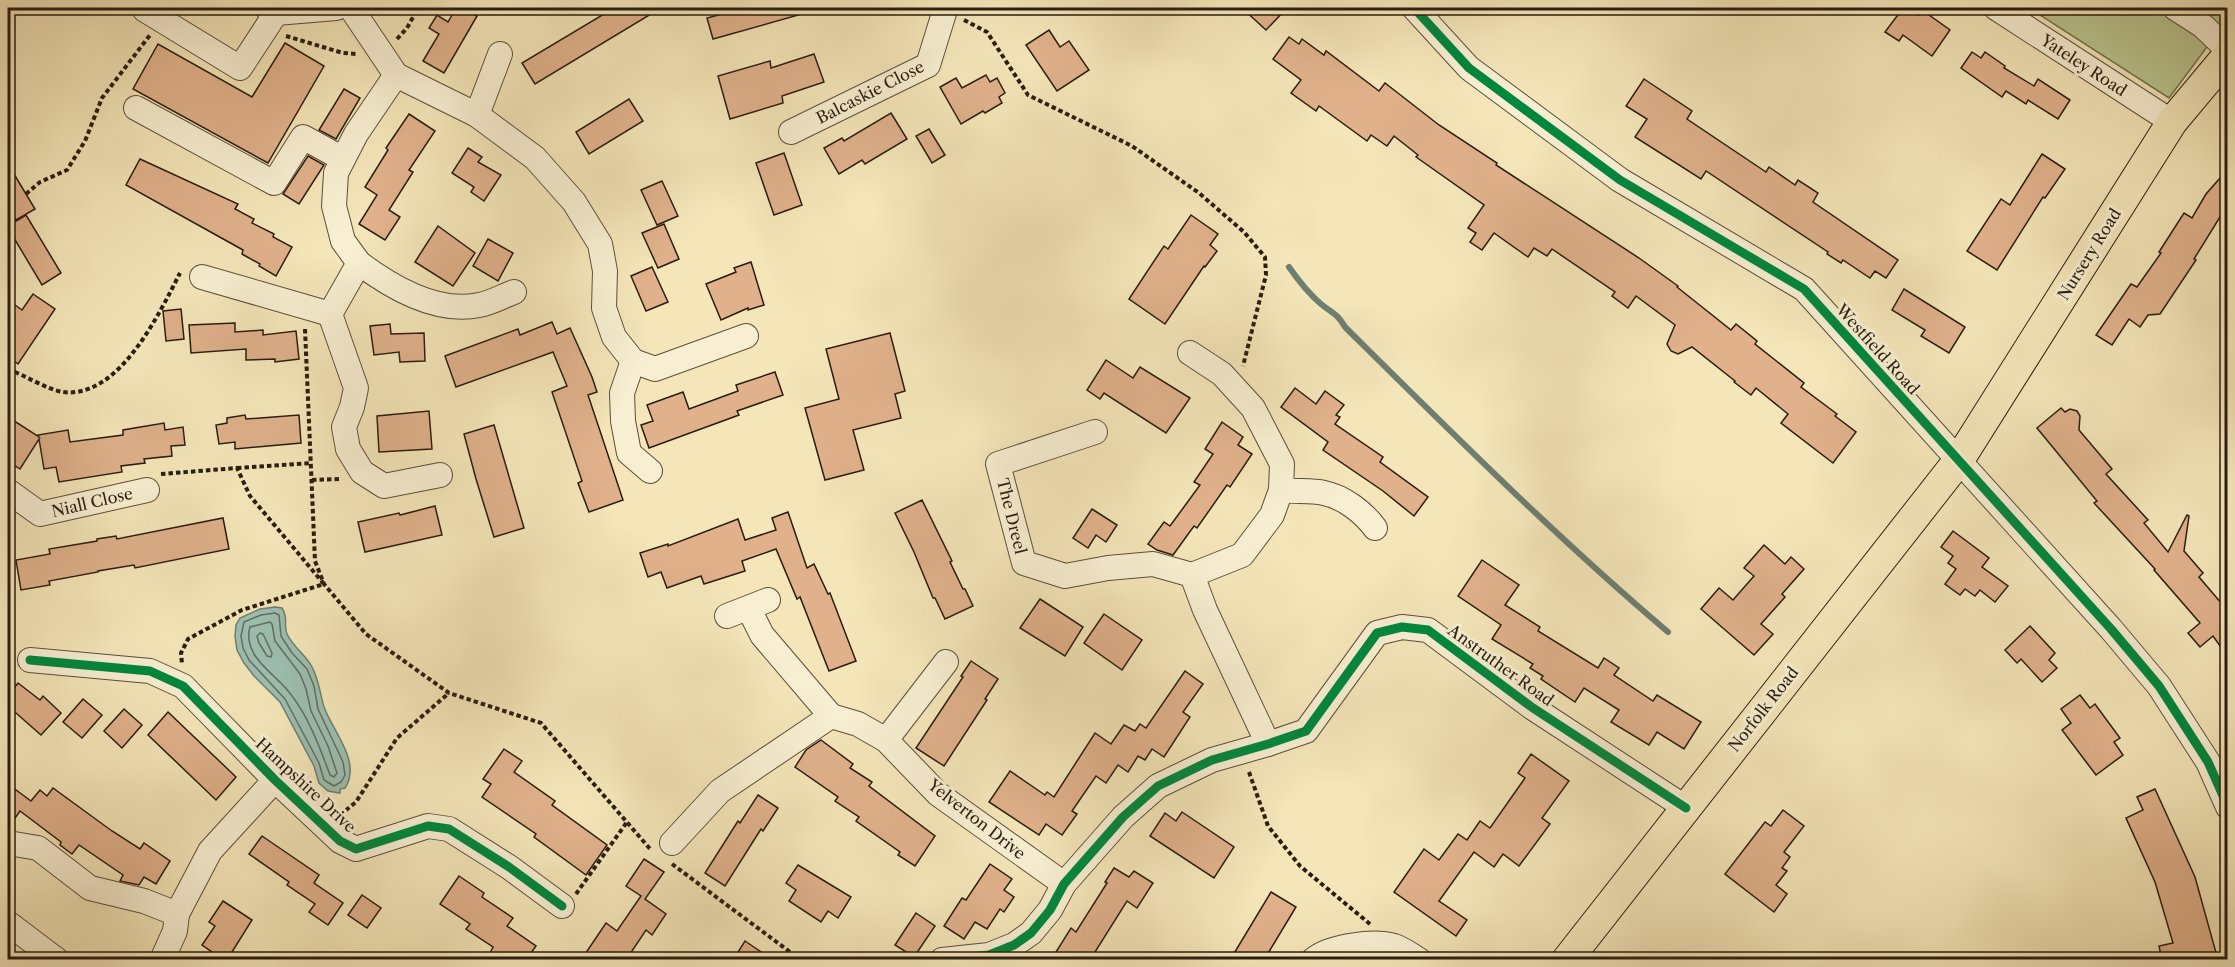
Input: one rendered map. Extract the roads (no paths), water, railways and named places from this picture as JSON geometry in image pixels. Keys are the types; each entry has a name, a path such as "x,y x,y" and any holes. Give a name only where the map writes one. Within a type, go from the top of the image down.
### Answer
{"main road":[{"name":"Nursery Road","path":"1959,460 2172,122 2228,56"},
{"name":"Norfolk Road","path":"1567,960 1959,460"}],"street":[{"path":"154,14 240,68 271,10 336,8"},
{"path":"351,8 396,75 477,115 535,158 574,202 600,244 605,271 603,308 614,337 633,361 655,369 746,336"},
{"name":"Westfield Road","path":"1414,8 1469,68 1620,180 1804,289 2110,629 2159,687 2208,762 2228,807"},
{"name":"Yateley Road","path":"1996,8 2172,122"},
{"path":"2175,8 2203,26 2228,50"},
{"name":"Balcaskie Close","path":"791,132 928,65 944,9"},
{"path":"477,115 500,54"},
{"path":"396,75 356,134 336,173 334,206 343,241 359,263 385,282 443,306 479,306 514,291"},
{"path":"136,108 274,183 303,137 343,159"},
{"path":"359,263 330,314 356,388 344,428 348,449 362,472 384,486 440,474"},
{"path":"202,277 330,314"},
{"path":"1190,353 1222,374 1253,408 1282,464 1281,490 1272,515 1242,555 1192,574 1205,610 1268,744"},
{"path":"633,361 622,393 623,422 629,453 650,471"},
{"name":"The Dreel","path":"1095,432 998,464 1024,563 1065,576 1108,568 1153,564 1192,574"},
{"name":"Niall Close","path":"8,491 40,514 147,490"},
{"path":"1281,490 1317,491 1338,498 1368,519 1375,528"},
{"path":"664,852 720,791 831,716 762,635 748,608"},
{"name":"Anstruther Road","path":"942,960 989,955 1014,945 1031,933 1050,910 1064,884 1123,817 1158,786 1212,760 1306,731 1377,633 1402,627 1428,630 1533,708 1686,808"},
{"name":"Hampshire Drive","path":"30,660 150,670 183,686 275,780 340,841 356,849 428,826 449,829 509,867 562,906"},
{"path":"886,740 946,662"},
{"name":"Yelverton Drive","path":"831,716 858,724 886,740 938,794 1064,884"},
{"name":"Hampshire Drive","path":"162,960 176,931 177,914 210,851 275,780"},
{"path":"8,843 38,848 90,888 144,901 177,914"},
{"path":"8,923 57,960"},
{"path":"1313,960 1339,949 1367,942 1395,946 1419,960"}],"water":[{"path":"282,608 287,634 312,667 324,707 348,758 349,778 345,788 340,789 340,793 328,791 319,783 314,766 280,702 254,676 237,650 236,625 240,618 260,609"}],"waterway":[{"path":"1289,267 1312,295 1337,316 1345,327 1424,405 1585,558 1668,632"}]}
